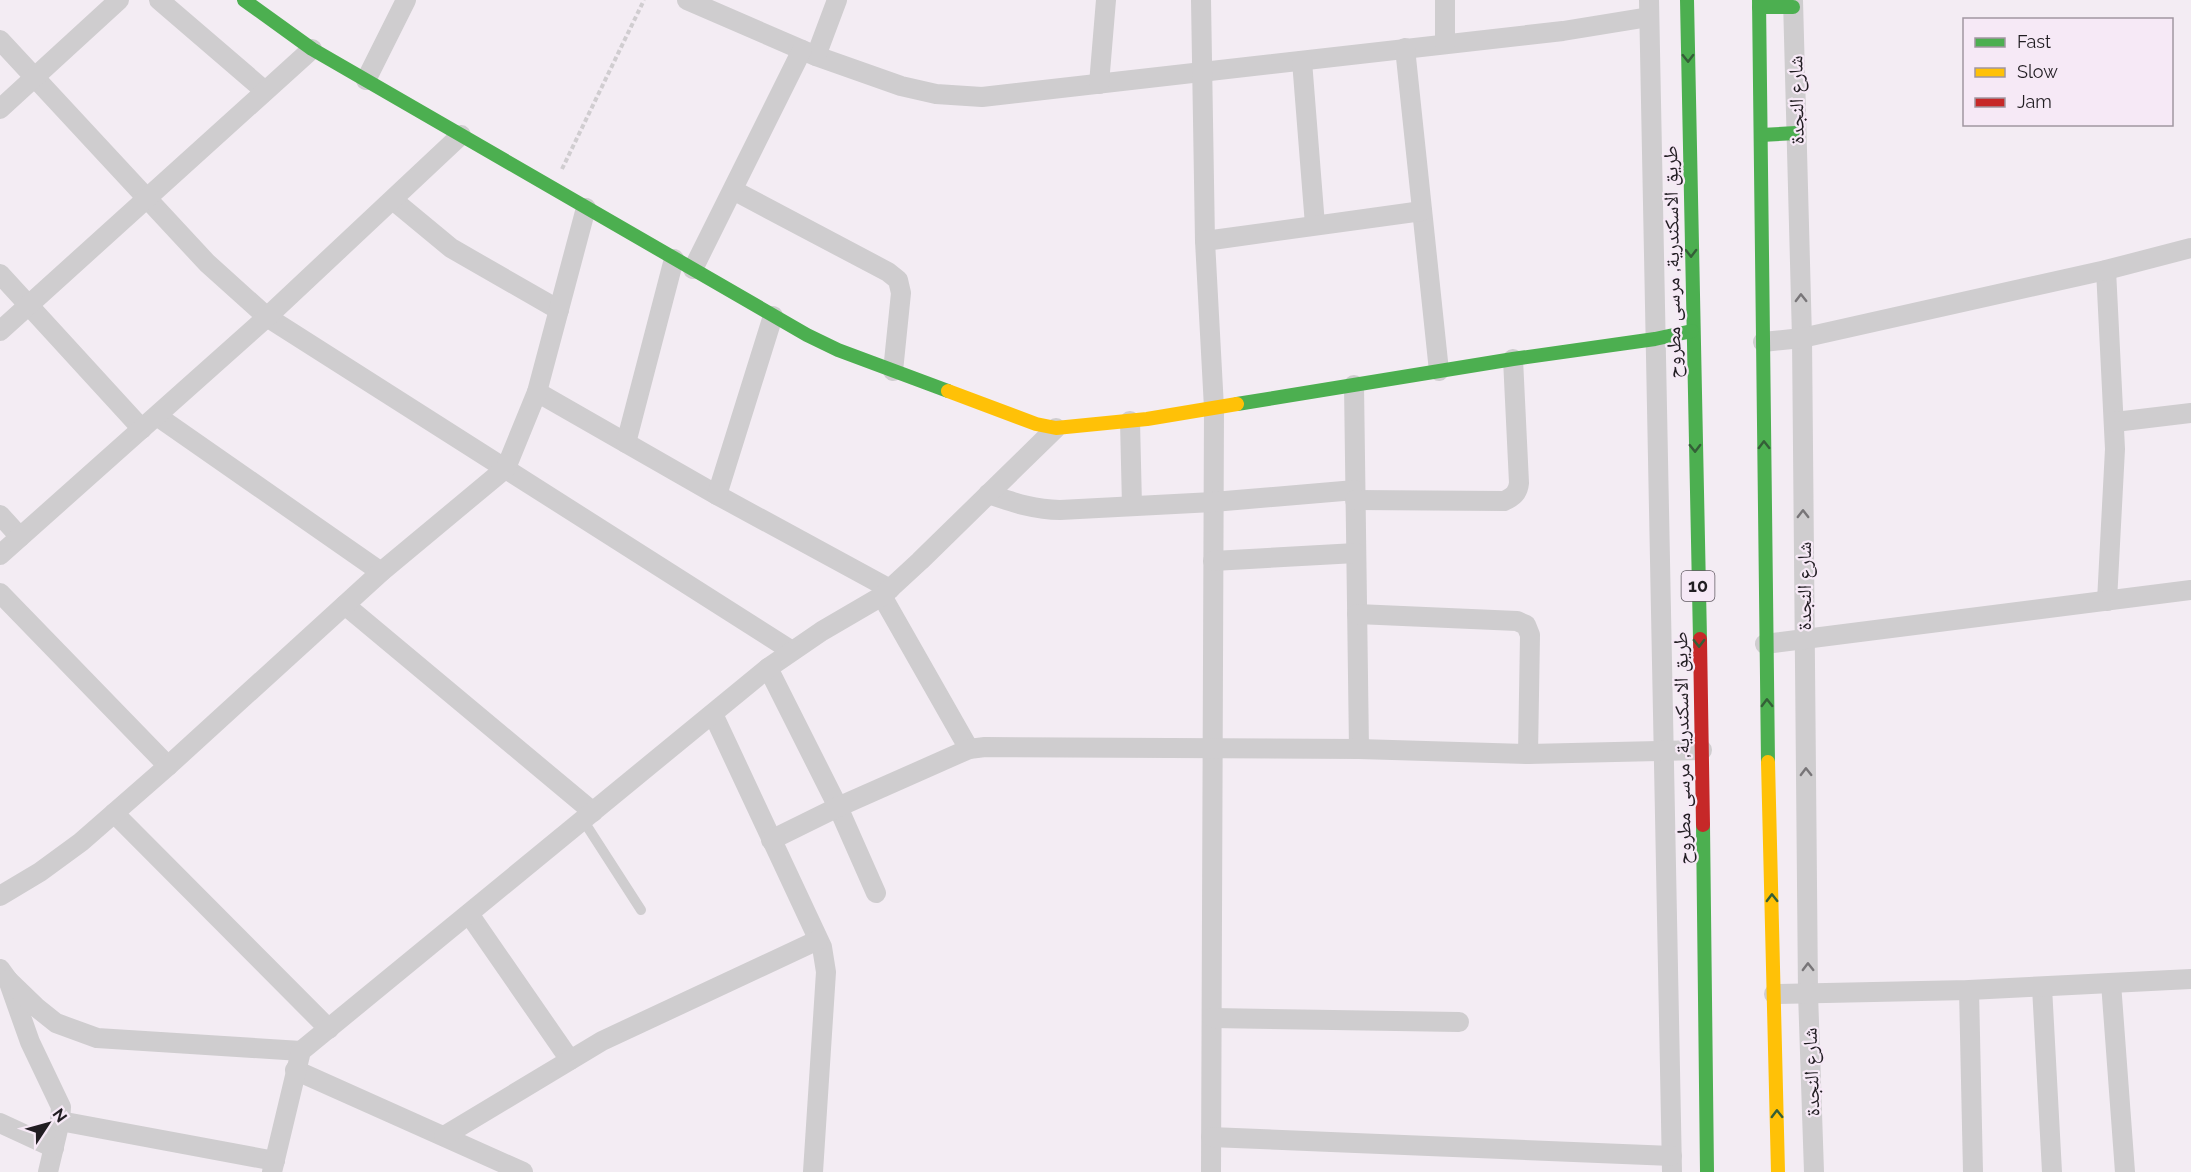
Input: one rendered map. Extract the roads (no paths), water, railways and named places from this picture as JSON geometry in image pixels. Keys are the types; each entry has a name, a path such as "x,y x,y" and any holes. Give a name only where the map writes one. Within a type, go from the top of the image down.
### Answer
{"main road":[{"name":"طريق الاسكندرية, مرسى مطروح","path":"1687,0 1702,750 1707,1172"},
{"path":"248,1 312,49 773,316 838,350 1036,424 1056,428 1130,421 1513,359 1655,339 1692,331"},
{"path":"1778,1172 1765,644 1759,4 1793,4"},
{"path":"1761,135 1797,133"}],"street":[{"path":"0,109 119,0"},
{"path":"159,0 265,91"},
{"path":"366,80 406,0"},
{"path":"687,0 809,53 901,86 954,96 982,97 1563,31 1649,9 1671,1164 1212,1137"},
{"path":"693,270 733,190 837,0"},
{"path":"1099,84 1106,0"},
{"path":"1202,0 1201,73 1205,241 1214,408 1212,1172"},
{"path":"1445,0 1445,44"},
{"name":"شارع النجدة","path":"1793,4 1802,338 1808,993 1814,1172"},
{"path":"0,40 207,263 267,317 792,651"},
{"path":"1405,48 1439,371"},
{"path":"0,331 312,49"},
{"path":"1302,61 1315,225"},
{"path":"0,555 267,317 462,135"},
{"path":"733,190 888,272 898,280 901,293 893,371"},
{"path":"393,200 451,248 559,310"},
{"path":"0,896 50,865 81,842 381,572 506,468 537,392 586,208"},
{"path":"1205,241 1422,211"},
{"path":"1763,342 1802,338 2106,270 2191,248"},
{"path":"627,443 674,259"},
{"path":"2106,270 2115,422 2107,601"},
{"path":"0,274 149,423 381,572"},
{"path":"717,495 773,316"},
{"path":"988,494 1042,510 1355,495 1504,501 1515,494 1519,483 1513,359"},
{"path":"1353,385 1359,749"},
{"path":"537,392 886,593 969,749"},
{"path":"2115,422 2191,413"},
{"path":"1130,421 1132,506"},
{"path":"60,1120 274,1167 298,1060 329,1029 768,668 886,593 1056,428"},
{"path":"0,515 20,537"},
{"path":"1213,561 1356,552"},
{"path":"1765,644 2191,590"},
{"path":"0,593 168,766"},
{"path":"345,605 588,816"},
{"path":"1357,614 1517,621 1526,625 1530,635 1528,754"},
{"path":"768,668 838,807 876,893"},
{"path":"713,714 825,959 813,1172"},
{"path":"771,840 838,807 969,749 1006,746 1359,749 1528,754 1702,750"},
{"path":"114,813 329,1029"},
{"path":"469,914 570,1059"},
{"path":"444,1136 570,1059 629,1027 818,940"},
{"path":"4,974 36,1007 56,1023 97,1038 298,1060 444,1136 523,1172"},
{"path":"4,974 30,1042 61,1107 48,1172"},
{"path":"1774,994 1969,990 2191,979"},
{"path":"2111,983 2125,1172"},
{"path":"2042,987 2052,1172"},
{"path":"1969,990 1973,1172"},
{"path":"1212,1018 1460,1022"},
{"path":"0,1123 54,1148"}],"lane":[{"path":"588,816 641,910"}]}
